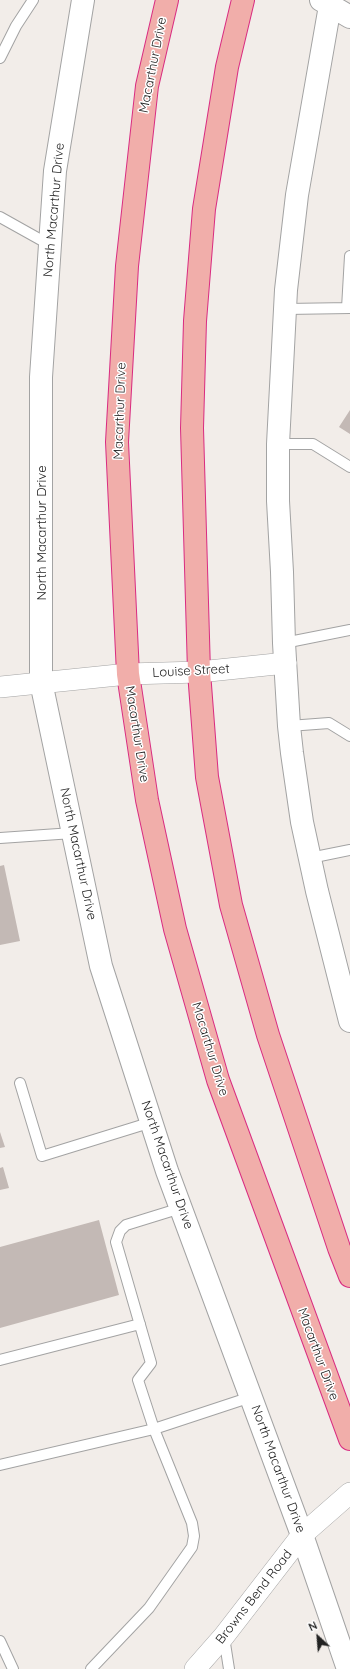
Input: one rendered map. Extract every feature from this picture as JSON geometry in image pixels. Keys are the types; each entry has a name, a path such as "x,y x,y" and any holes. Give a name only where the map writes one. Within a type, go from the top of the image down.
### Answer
{"highway":[{"name":"Macarthur Drive","path":"166,0 146,86 126,282 117,442 128,674 147,800 174,929 218,1080 350,1439"},
{"path":"243,0 227,67 204,209 195,321 192,428 200,672 207,777 231,905 268,1035 339,1248 350,1276"}],"street":[{"name":"North Macarthur Drive","path":"83,0 55,171 41,376 41,682 101,966 181,1208 302,1535 348,1669"},
{"path":"350,17 327,2 297,195 286,290 278,444 278,501 289,726 302,822 346,994 350,1020"},
{"name":"Louise Street","path":"0,687 128,674 200,672 285,653"},
{"name":"Browns Bend Road","path":"194,1669 224,1636 302,1535 350,1493"}],"lane":[{"path":"0,58 16,26 33,0"},
{"path":"0,217 50,245"},
{"path":"286,309 348,308 350,256"},
{"path":"278,444 313,444 350,466"},
{"path":"285,653 350,630 350,624"},
{"path":"289,726 329,723 350,736"},
{"path":"0,838 73,833"},
{"path":"310,858 350,850"},
{"path":"20,1083 42,1156 152,1122"},
{"path":"90,1669 150,1608 192,1547 194,1536 192,1523 154,1429 138,1380 150,1362 116,1242 120,1231 126,1225 181,1208"},
{"path":"0,1360 140,1324"},
{"path":"0,1465 154,1429 251,1397"},
{"path":"224,1636 229,1669"},
{"path":"0,1641 13,1669"}],"building":[{"path":"350,410 350,434 339,427"},
{"path":"4,865 20,941 0,945 0,866"},
{"path":"0,1132 5,1147 0,1148"},
{"path":"3,1167 9,1188 0,1190 0,1168"},
{"path":"99,1220 119,1295 0,1328 0,1247"}]}
